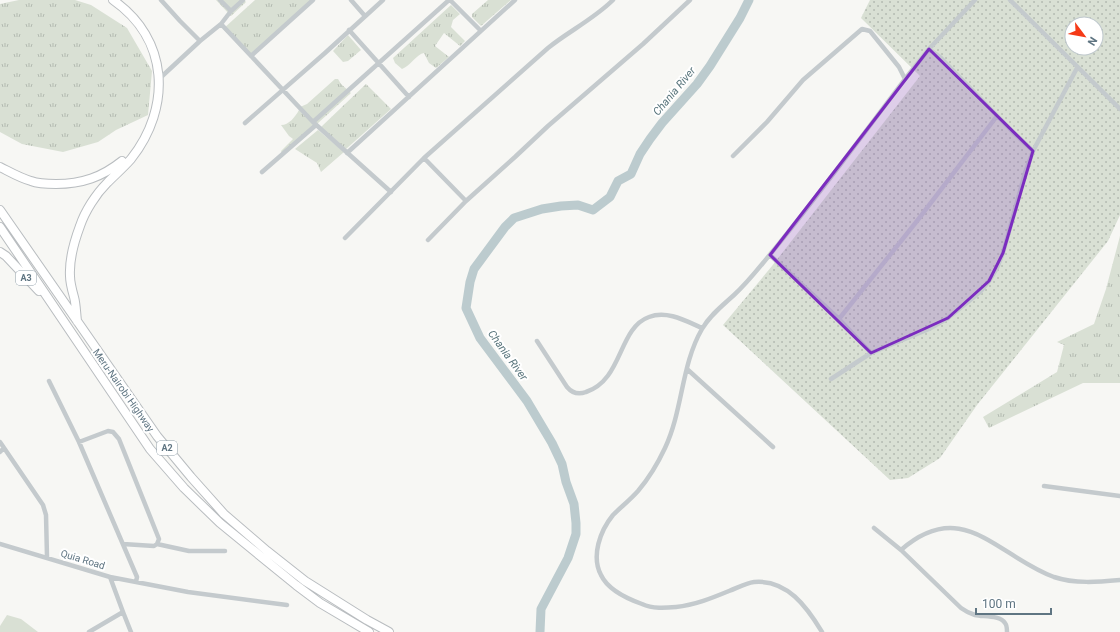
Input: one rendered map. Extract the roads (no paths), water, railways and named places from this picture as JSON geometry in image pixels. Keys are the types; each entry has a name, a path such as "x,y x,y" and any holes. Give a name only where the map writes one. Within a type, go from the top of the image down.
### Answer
{"highway":[{"path":"77,322 70,268 72,248 80,224 91,204 106,184 131,159 152,123 156,109 159,79 158,65 154,51 140,25 132,14 113,0"},
{"path":"0,167 33,182 67,184 83,182 99,176 115,167 128,157 142,142"},
{"name":"Meru-Nairobi Highway","path":"0,210 157,436 224,514 305,581 389,632"},
{"name":"Meru-Nairobi Highway","path":"0,227 150,449 184,488 220,523 285,577 320,603 369,632"},
{"name":"A3","path":"0,252 6,256 52,304"}],"street":[{"path":"161,0 200,41"},
{"path":"220,0 231,12"},
{"path":"159,79 200,41 221,24 243,0"},
{"path":"251,56 314,0"},
{"path":"350,0 365,16"},
{"path":"245,123 383,0"},
{"path":"262,172 449,0 481,31"},
{"path":"347,153 515,0"},
{"path":"345,238 424,158 548,48 613,0"},
{"path":"428,240 466,201 548,126 643,44 690,0"},
{"path":"822,632 813,617 796,597 782,587 769,583 752,582 709,599 686,606 665,608 648,607 631,600 611,588 601,576 597,563 597,547 603,530 612,516 638,491 653,470 666,446 674,422 687,369 695,343 702,328 714,314 748,281 770,255 929,49 975,0"},
{"path":"1010,0 1120,109"},
{"path":"221,24 315,124 391,192"},
{"path":"733,156 763,126 803,80 862,29 870,31 899,68 905,79"},
{"path":"349,30 409,97"},
{"path":"929,49 940,57 1033,151"},
{"path":"831,379 871,353 929,329 948,318 980,292 990,281 1003,253 1033,151 1077,68"},
{"path":"839,319 998,116"},
{"path":"424,158 466,201"},
{"path":"770,255 839,319 871,353"},
{"path":"537,341 567,387 573,392 582,394 593,390 606,379 636,325 644,319 650,316 665,315 679,318 702,328"},
{"path":"687,369 773,447"},
{"path":"49,381 79,442 137,578 136,582"},
{"path":"79,442 108,431 113,432 116,435 159,539 157,544"},
{"path":"0,442 43,506 46,515 47,557"},
{"path":"0,452 4,448"},
{"path":"1044,486 1120,496"},
{"path":"874,528 901,550 966,612 1000,619 1005,622 1007,632"},
{"path":"901,550 913,539 928,533 948,528 960,528 976,533 1023,562 1054,577 1088,582 1120,580"},
{"name":"Quia Road","path":"0,544 110,576 131,632"},
{"path":"123,544 154,546 157,544 189,551 225,551"},
{"path":"110,576 188,592 287,605"},
{"path":"89,632 123,612"}],"waterway":[{"name":"Chania River","path":"540,632 541,609 568,558 576,534 574,504 566,482 562,464 552,443 527,401 480,338 466,308 470,282 474,269 505,227 514,218 542,209 561,206 578,205 593,210 610,197 618,181 631,174 640,154 662,123 697,84 710,66 740,18 749,0"}]}
